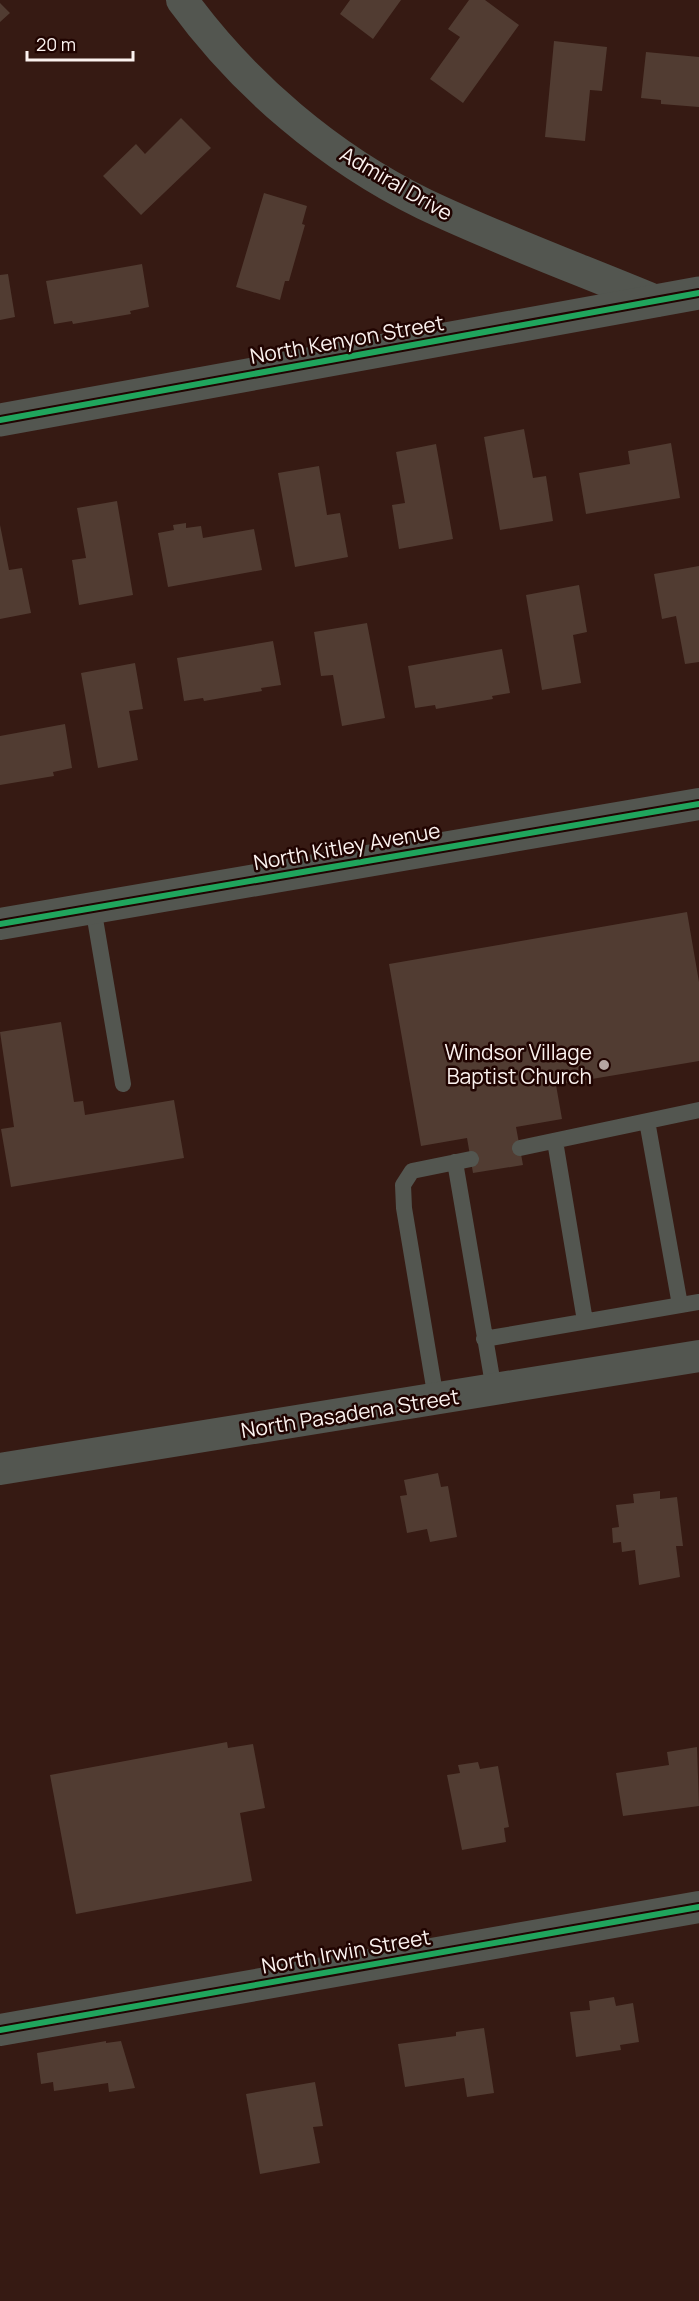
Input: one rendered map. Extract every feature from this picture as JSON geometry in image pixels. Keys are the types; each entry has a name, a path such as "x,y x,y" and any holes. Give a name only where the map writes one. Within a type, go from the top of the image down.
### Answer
{"street":[{"name":"Admiral Drive","path":"182,0 208,35 243,73 281,108 350,160 424,204 656,301"},
{"name":"North Kenyon Street","path":"0,420 699,293"},
{"name":"North Kitley Avenue","path":"0,924 699,804"},
{"name":"North Pasadena Street","path":"0,1469 699,1356"},
{"name":"North Irwin Street","path":"0,2030 699,1907"}],"lane":[{"path":"93,907 123,1084"},
{"path":"520,1148 699,1110"},
{"path":"646,1121 680,1305"},
{"path":"555,1141 585,1322"},
{"path":"436,1400 404,1208 403,1185 412,1171 463,1160 484,1339 494,1390"},
{"path":"484,1339 699,1302"}],"building":[{"path":"350,0 401,0 373,39 340,14"},
{"path":"469,0 485,0 519,25 463,103 430,79 460,37 448,29"},
{"path":"0,3 10,13 0,22"},
{"path":"554,41 607,47 602,91 590,90 585,141 545,137"},
{"path":"646,52 699,57 699,107 661,104 661,100 641,98"},
{"path":"181,118 211,148 141,215 103,176 136,144 145,154"},
{"path":"264,193 307,206 302,224 305,225 289,281 285,281 280,300 236,287"},
{"path":"142,264 149,307 130,311 131,314 73,324 72,321 54,324 46,281"},
{"path":"8,274 15,317 0,320 0,275"},
{"path":"524,429 533,478 546,476 553,521 500,530 484,437"},
{"path":"671,443 680,498 586,514 579,473 630,464 628,451"},
{"path":"436,444 453,539 399,549 392,505 405,503 396,452"},
{"path":"319,466 327,515 340,513 348,557 295,567 278,473"},
{"path":"117,501 133,595 79,605 72,560 86,558 77,508"},
{"path":"186,523 186,528 201,526 203,538 254,529 262,570 168,587 158,533 174,530 173,525"},
{"path":"0,525 9,570 22,568 31,613 0,619"},
{"path":"699,566 699,662 685,664 676,616 662,619 654,574"},
{"path":"579,585 587,632 573,635 581,683 542,690 526,595"},
{"path":"367,623 385,718 342,726 333,675 321,676 314,632"},
{"path":"273,641 281,685 261,688 262,691 204,701 203,698 184,701 177,658"},
{"path":"502,649 510,693 492,696 493,699 436,709 435,705 415,708 408,666"},
{"path":"135,663 143,709 129,711 138,760 98,768 81,673"},
{"path":"65,724 72,768 53,772 54,776 0,785 0,736"},
{"path":"687,912 699,982 699,1061 556,1085 562,1119 516,1127 523,1165 473,1173 467,1138 421,1146 389,964"},
{"path":"61,1022 74,1102 83,1101 85,1115 174,1100 184,1158 11,1187 1,1129 14,1127 0,1032"},
{"path":"438,1473 441,1487 448,1486 457,1537 430,1542 427,1529 407,1533 400,1496 407,1495 404,1480"},
{"path":"660,1491 660,1499 677,1497 683,1546 676,1546 680,1577 639,1585 635,1550 622,1552 621,1542 613,1543 612,1528 619,1527 616,1505 634,1503 633,1494"},
{"path":"227,1742 228,1748 253,1744 265,1808 240,1813 252,1881 76,1914 50,1775"},
{"path":"697,1747 699,1806 623,1816 616,1773 669,1765 667,1752"},
{"path":"478,1762 480,1769 498,1766 509,1827 504,1828 506,1842 462,1850 447,1775 460,1773 458,1765"},
{"path":"614,1997 616,2006 633,2003 639,2042 620,2045 621,2050 576,2057 570,2012 590,2010 589,2001"},
{"path":"484,2028 494,2093 467,2097 464,2078 405,2087 398,2044 456,2036 456,2032"},
{"path":"106,2041 106,2043 121,2041 135,2088 109,2092 108,2083 54,2091 53,2082 41,2084 37,2053"},
{"path":"315,2082 323,2126 313,2127 320,2163 260,2174 246,2094"}],"cycle path":[{"path":"0,420 699,293"},
{"path":"0,924 699,804"},
{"path":"0,2030 699,1907"}],"place":[{"name":"Windsor Village Baptist Church","path":"604,1065"}]}
